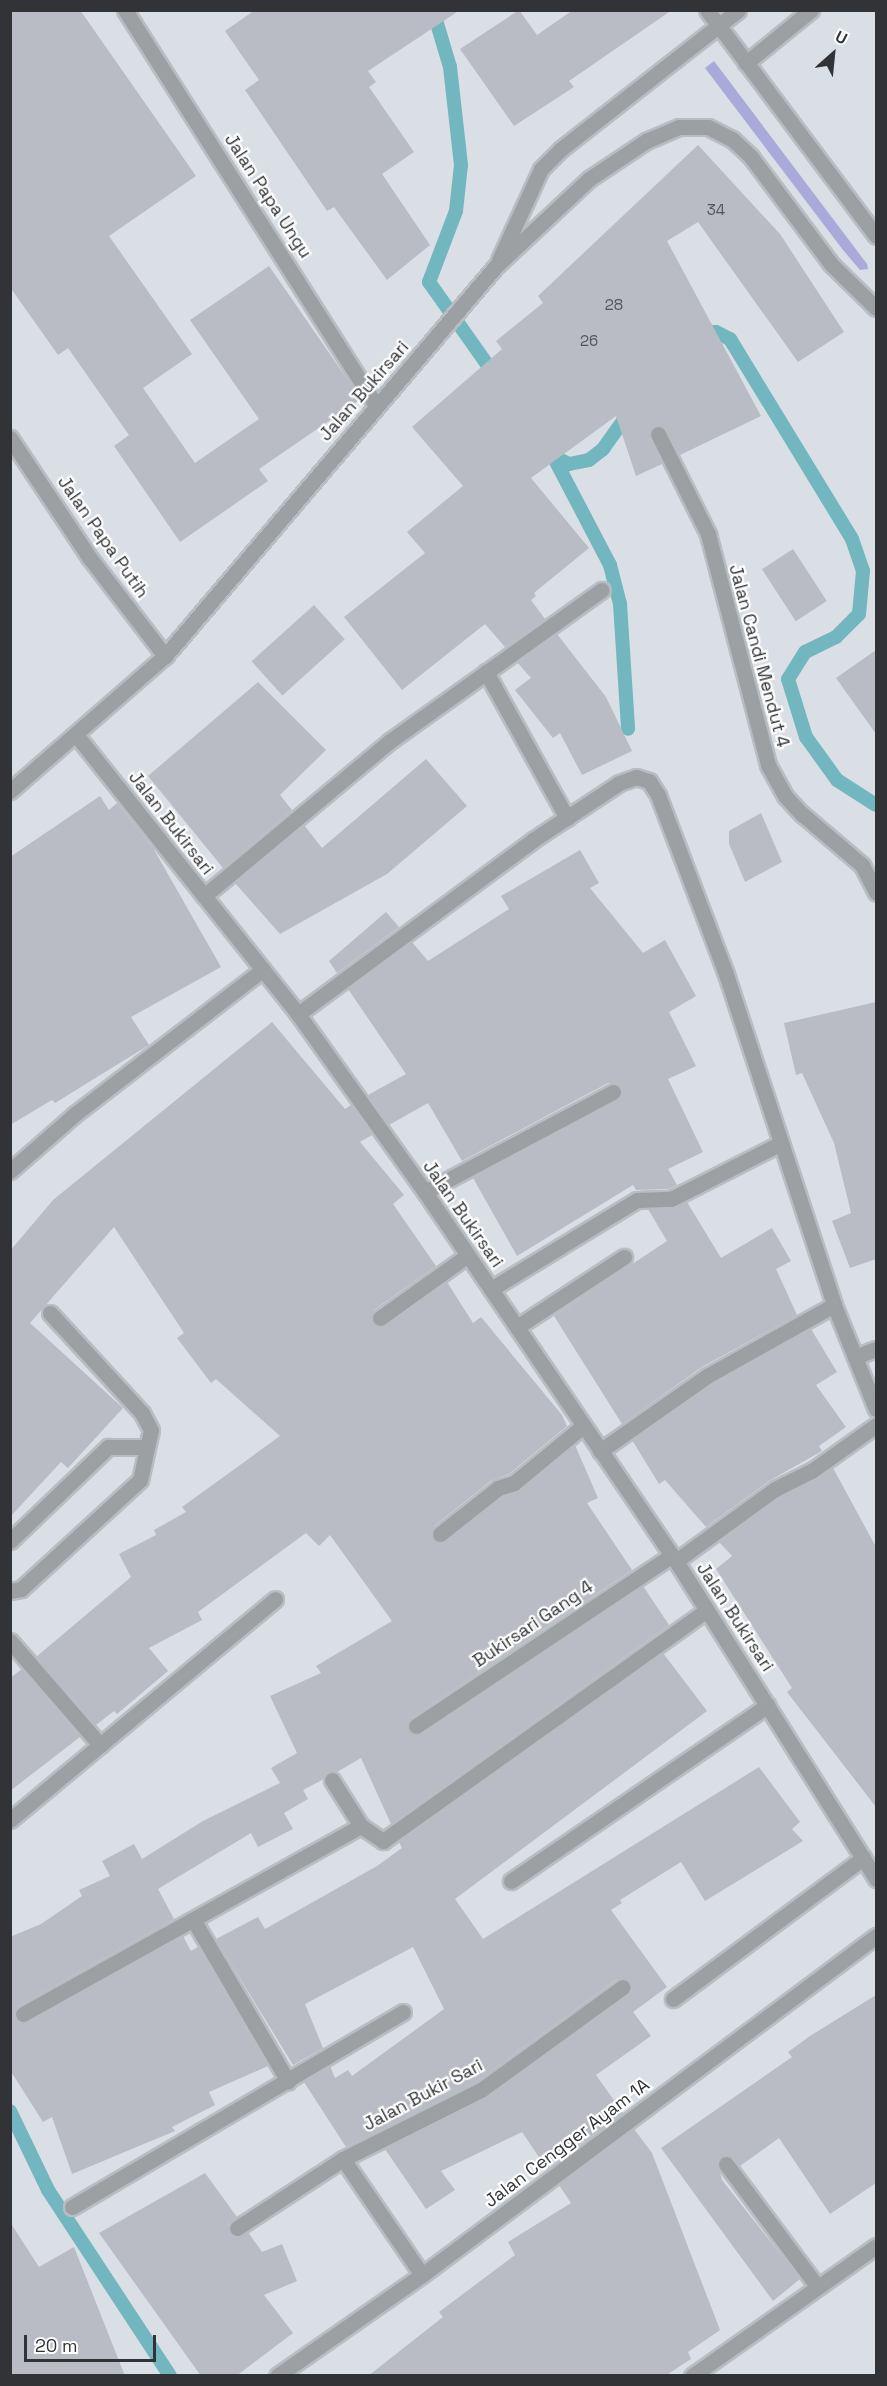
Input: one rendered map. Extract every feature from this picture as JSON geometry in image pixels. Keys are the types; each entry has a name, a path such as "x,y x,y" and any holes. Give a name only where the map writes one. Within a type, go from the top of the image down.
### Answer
{"street":[{"name":"Jalan Papa Ungu","path":"125,10 376,405"},
{"path":"707,10 876,236"},
{"path":"496,266 540,170 561,149 720,27 738,10"},
{"path":"746,63 811,10"},
{"name":"Jalan Bukirsari","path":"876,308 831,264 752,157 732,139 708,127 679,127 646,141 589,179 496,266 165,656 77,736 298,1014 425,1192 673,1558 876,1879"},
{"name":"Jalan Candi Mendut 4","path":"658,434 708,534 768,765 786,796 802,814 862,865 876,893"},
{"name":"Jalan Papa Putih","path":"10,438 90,557 165,656"},
{"path":"204,896 390,741 602,590"},
{"path":"486,672 567,818"},
{"path":"10,790 77,736"},
{"path":"298,1014 567,818 619,783 636,777 649,781 726,974 779,1144 834,1305 876,1409"},
{"path":"10,1171 75,1114 263,969"},
{"path":"425,1192 613,1092"},
{"path":"491,1289 637,1200 671,1199 779,1144"},
{"path":"380,1318 468,1255"},
{"path":"517,1327 624,1257"},
{"path":"600,1451 707,1376 834,1305"},
{"path":"10,1591 21,1589 140,1480 144,1447 151,1430 149,1422 50,1314"},
{"path":"855,1357 876,1349"},
{"name":"Bukirsari Gang 4","path":"416,1726 775,1489 813,1470 876,1425"},
{"path":"440,1534 498,1488 514,1483 584,1426"},
{"path":"10,1541 108,1447 144,1447"},
{"path":"10,1820 275,1599"},
{"path":"332,1780 361,1826 383,1841 706,1611"},
{"path":"10,1641 100,1746"},
{"path":"511,1881 768,1705"},
{"path":"23,2014 194,1921 361,1826"},
{"path":"673,1999 862,1858"},
{"path":"194,1921 288,2081"},
{"name":"Jalan Cengger Ayam 1A","path":"278,2376 422,2275 876,1936"},
{"name":"Jalan Bukir Sari","path":"237,2228 343,2159 481,2090 623,1987"},
{"path":"72,2206 404,2012"},
{"path":"343,2159 422,2275"},
{"path":"726,2164 817,2286"},
{"path":"692,2376 876,2246"}],"shaded area":[{"path":"714,61 867,264 868,269 860,270 843,250 705,68"}],"building":[{"path":"10,10 80,10 196,176 109,236 192,354 143,388 195,463 259,419 190,320 269,266 361,399 259,469 268,481 180,542 114,446 129,435 68,348 58,355 10,287"},
{"path":"255,10 460,10 368,71 376,82 369,87 414,152 382,174 430,245 387,280 334,207 327,211 245,90 259,80 225,31"},
{"path":"519,10 537,35 573,10 672,10 569,81 574,87 514,126 460,49"},
{"path":"698,145 780,234 844,332 798,362 698,222 667,241 761,416 680,455 666,429 654,425 649,438 662,464 636,476 616,416 531,478 589,548 534,593 536,596 531,600 545,619 505,647 485,624 402,690 344,617 425,553 407,532 463,486 412,427 502,349 496,341 543,303 538,296"},
{"path":"793,549 827,601 796,621 762,569"},
{"path":"314,605 345,639 282,695 252,661"},
{"path":"557,634 606,697 632,751 582,775 560,733 553,738 515,690 531,678 517,662"},
{"path":"876,650 876,734 836,678"},
{"path":"258,682 326,750 280,795 292,810 223,868 148,776"},
{"path":"426,759 467,806 387,874 280,934 235,883 304,825 322,848"},
{"path":"100,796 109,810 117,803 153,848 221,967 131,1017 149,1045 55,1103 52,1100 10,1125 10,857"},
{"path":"761,813 782,862 745,882 729,844 729,831"},
{"path":"580,850 599,883 590,888 643,953 665,940 696,996 669,1012 696,1066 668,1079 703,1152 668,1169 677,1185 669,1189 636,1190 633,1185 517,1256 473,1178 618,1101 621,1087 608,1083 462,1161 428,1103 389,1125 368,1095 406,1074 348,989 412,942 428,961 509,909 501,896"},
{"path":"386,912 399,927 337,973 329,961"},
{"path":"876,1002 876,1259 850,1268 832,1221 851,1213 834,1143 802,1073 796,1075 784,1023"},
{"path":"272,1022 345,1109 351,1105 372,1135 360,1142 404,1195 393,1204 436,1266 374,1310 372,1324 386,1326 447,1282 473,1323 481,1317 562,1415 567,1426 509,1474 492,1480 434,1526 432,1540 446,1542 503,1497 520,1491 575,1445 598,1498 587,1503 632,1570 411,1718 408,1731 421,1734 643,1586 669,1625 391,1824 361,1758 337,1772 327,1772 322,1780 303,1790 308,1799 284,1813 293,1829 258,1847 251,1833 158,1889 174,1919 18,2006 15,2019 28,2023 183,1936 191,1951 198,1947 268,2066 209,2092 215,2105 172,2127 175,2131 72,2174 52,2117 43,2122 10,2070 10,1937 41,1924 82,1896 79,1890 110,1876 102,1861 134,1844 142,1859 203,1821 280,1783 271,1768 297,1753 270,1696 321,1673 316,1666 392,1621 330,1535 319,1546 306,1533 198,1612 202,1620 149,1648 168,1671 117,1714 114,1711 96,1725 36,1657 131,1577 119,1554 156,1535 154,1530 186,1512 182,1507 280,1436 216,1379 211,1383 177,1338 184,1333 114,1227 30,1323 123,1408 68,1468 61,1462 10,1517 10,1251 53,1200"},
{"path":"687,1202 721,1258 772,1228 791,1261 776,1269 797,1315 702,1367 622,1424 554,1316 667,1241 648,1209 672,1209"},
{"path":"811,1329 837,1372 816,1385 846,1427 819,1446 822,1451 769,1481 706,1527 665,1480 659,1484 632,1440 712,1384"},
{"path":"833,1468 876,1547 876,1807 787,1692 792,1688 716,1569 732,1556 719,1542 780,1497"},
{"path":"663,1653 707,1711 455,1899 483,1939 759,1767 800,1822 792,1829 803,1841 705,1901 681,1862 620,1900 622,1903 611,1910 667,1987 633,2012 651,2036 596,2075 623,2113 547,2169 522,2132 441,2171 455,2190 426,2209 385,2149 487,2098 629,1995 630,1981 617,1979 476,2082 346,2147 304,2082 330,2066 335,2078 348,2070 352,2076 444,2009 413,1947 305,2004 323,2048 293,2065 216,1939 258,1917 265,1929 377,1866 402,1848 399,1842"},
{"path":"22,1669 80,1737 10,1791 10,1678"},
{"path":"876,1995 876,2183 830,2214 779,2138 740,2166 729,2155 717,2161 722,2180 800,2279 773,2301 661,2148 792,2057 788,2052 810,2036"},
{"path":"634,2129 652,2153 720,2330 688,2352 691,2359 665,2376 368,2376 443,2317 439,2312 515,2255 508,2242 571,2203 559,2185"},
{"path":"205,2173 237,2217 228,2224 229,2234 238,2238 248,2232 262,2252 282,2244 297,2281 264,2295 293,2333 236,2376 201,2376 99,2233"},
{"path":"10,2222 39,2267 74,2247 125,2376 10,2376"}],"waterway":[{"path":"433,10 450,67 461,165 456,211 429,282 496,377"},
{"path":"699,333 716,332 730,339 852,539 863,571 859,614 836,637 805,652 788,679 806,737 837,780 876,805"},
{"path":"546,446 553,456 569,464 589,460 603,449 630,411"},
{"path":"553,456 610,565 620,604 628,729"},
{"path":"10,2111 48,2190 170,2376"}]}
